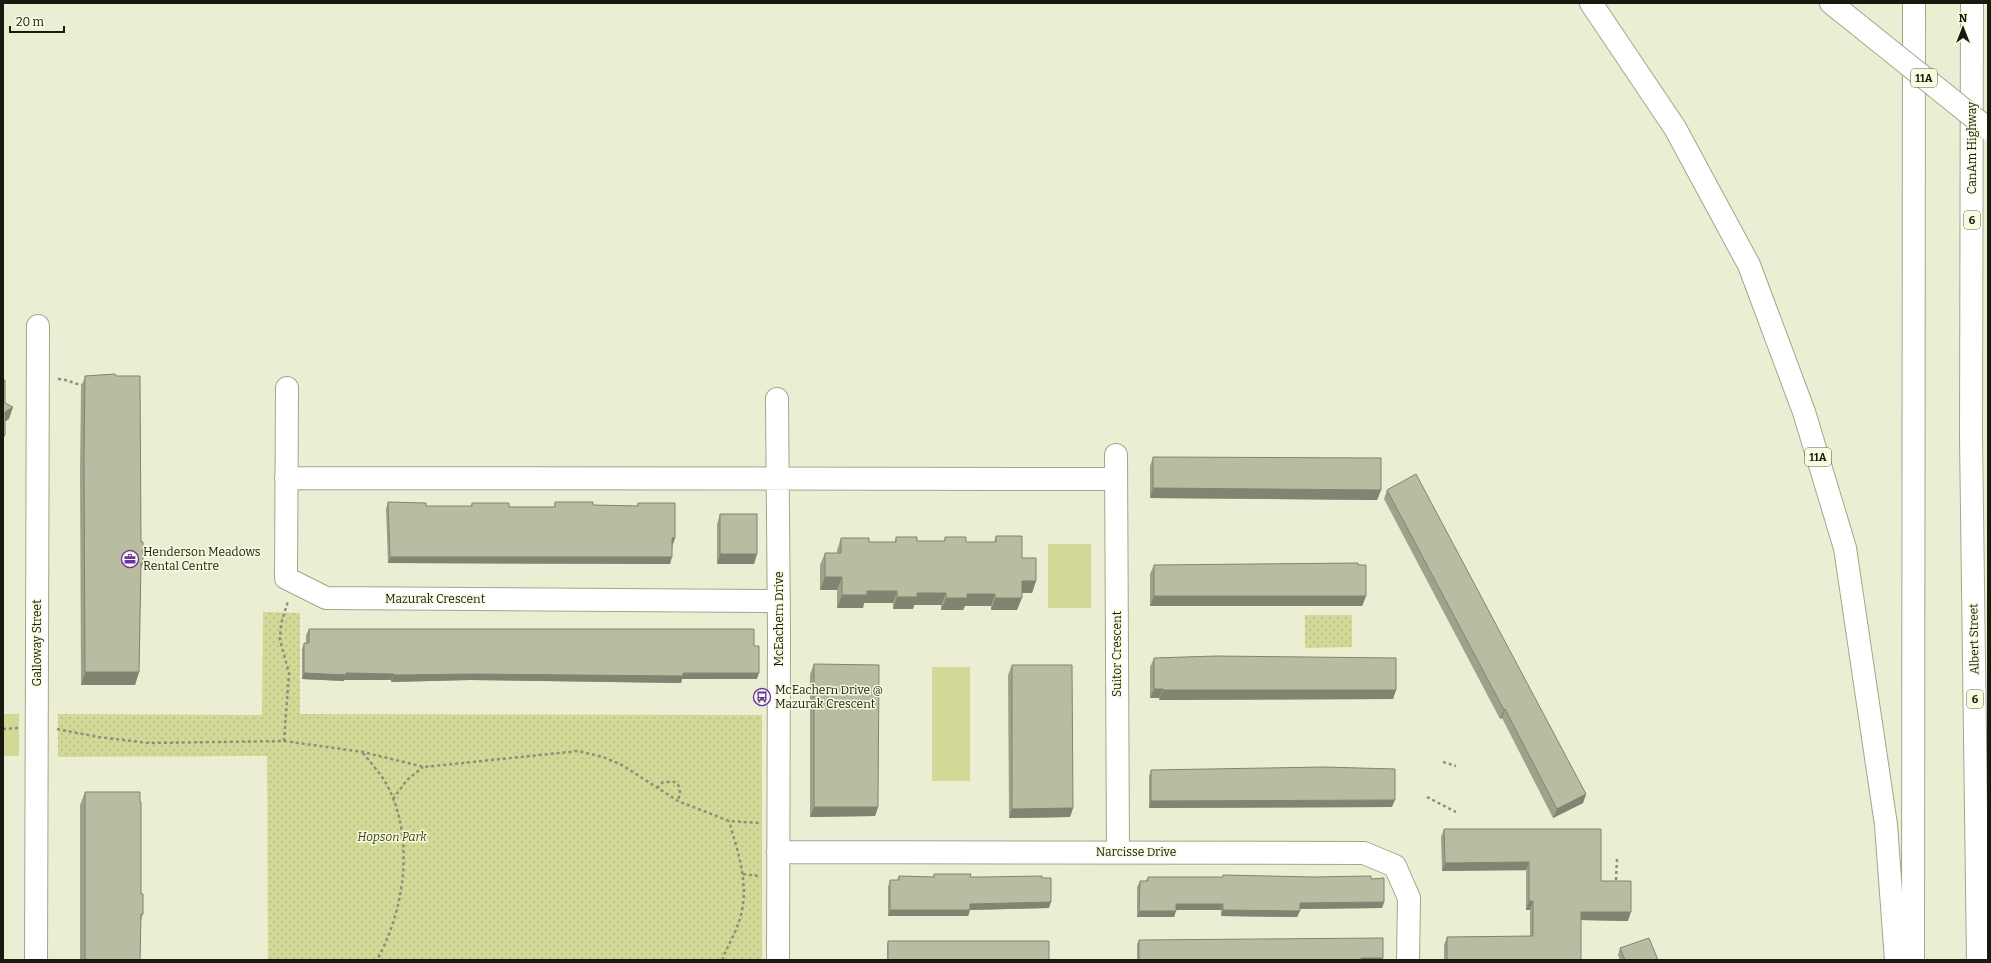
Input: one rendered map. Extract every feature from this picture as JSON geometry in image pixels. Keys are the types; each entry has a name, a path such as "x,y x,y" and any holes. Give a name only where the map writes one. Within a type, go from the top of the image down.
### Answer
{"main road":[{"name":"11A","path":"1591,3 1675,128 1749,265 1804,412 1845,548 1886,825 1896,960"},
{"name":"11A","path":"1831,3 1988,129"},
{"path":"1913,960 1914,3"},
{"name":"CanAm Highway","path":"1972,3 1972,437"},
{"name":"Galloway Street","path":"36,960 38,326"},
{"path":"286,388 286,578 294,582"},
{"name":"McEachern Drive","path":"777,399 779,601 778,960"},
{"name":"Albert Street","path":"1972,437 1978,960"},
{"name":"Suitor Crescent","path":"1116,455 1118,852"},
{"path":"286,478 1116,479"},
{"name":"Mazurak Crescent","path":"294,582 326,598 779,601"},
{"name":"Narcisse Drive","path":"778,852 1364,853 1395,866 1408,898 1408,960"}],"path":[{"path":"56,379 68,379 77,385 92,384"},
{"path":"284,741 289,673 280,640 281,624 294,582"},
{"path":"3,730 60,729 98,737 149,743 284,741 363,752 424,767 578,751 603,756 622,765 678,801 729,821 764,823"},
{"path":"363,752 386,784 393,799 400,828 403,872 393,924 386,944 377,960"},
{"path":"1443,762 1456,766"},
{"path":"393,799 407,780 424,767"},
{"path":"657,788 663,782 675,782 679,784 681,790 678,801"},
{"path":"1427,797 1456,812"},
{"path":"722,960 741,914 744,897 743,874 729,821"},
{"path":"1616,880 1617,858"},
{"path":"743,874 764,876"}],"green space":[{"path":"1048,544 1091,544 1091,608 1048,608"},
{"name":"Hopson Park","path":"263,612 300,613 300,714 762,715 762,960 268,960 267,756 58,757 58,714 262,715"},
{"path":"1305,615 1352,615 1352,647 1305,648"},
{"path":"932,667 970,667 970,781 932,781"},
{"path":"3,714 19,714 19,756 3,756"}],"building":[{"path":"115,374 116,376 140,376 141,542 143,542 143,563 141,563 139,672 85,672 85,376"},
{"path":"3,380 5,380 5,403 13,407 5,412 5,435 3,435"},
{"path":"1153,457 1381,458 1381,490 1153,488"},
{"path":"1416,474 1586,794 1557,809 1387,490"},
{"path":"388,502 426,503 426,506 472,506 472,503 509,503 509,507 555,507 555,502 593,502 593,505 638,506 638,503 675,503 675,538 672,538 672,557 390,557"},
{"path":"720,514 757,514 757,554 720,554"},
{"path":"996,536 1022,536 1022,558 1036,558 1036,581 1022,581 1022,598 995,598 995,594 967,594 967,598 946,598 946,593 917,593 917,597 897,597 897,591 867,591 867,595 842,595 842,577 825,577 825,553 841,553 841,538 869,538 869,542 896,542 896,537 917,537 917,541 945,541 945,537 966,537 966,542 996,542"},
{"path":"1358,563 1358,565 1366,565 1366,596 1154,596 1154,565"},
{"path":"309,629 754,629 754,646 759,646 759,673 683,673 683,676 472,674 394,675 346,673 346,675 304,673 304,643 309,643"},
{"path":"1216,656 1396,658 1396,690 1154,689 1154,658"},
{"path":"814,664 879,665 878,807 814,807"},
{"path":"1012,665 1072,665 1073,808 1012,809"},
{"path":"1324,767 1395,769 1395,800 1151,801 1151,770"},
{"path":"85,792 140,792 141,894 143,894 143,914 141,914 140,960 85,960"},
{"path":"1444,829 1601,829 1601,881 1631,881 1631,912 1581,912 1581,960 1447,960 1447,937 1533,936 1533,901 1529,901 1529,862 1445,863"},
{"path":"934,874 971,874 970,877 1042,876 1042,878 1051,878 1051,902 970,904 970,910 890,910 890,880 899,880 899,876 934,877"},
{"path":"1223,875 1313,877 1371,876 1371,879 1384,878 1384,902 1300,903 1300,911 1223,910 1223,904 1176,904 1176,911 1139,911 1140,881 1148,881 1148,877 1223,877"},
{"path":"1383,938 1383,958 1361,958 1361,960 1139,960 1139,940"},
{"path":"1649,938 1658,960 1625,960 1620,948"},
{"path":"888,941 1049,941 1049,960 888,960"}],"place":[{"name":"Henderson Meadows Rental Centre","path":"130,559"},
{"name":"McEachern Drive @ Mazurak Crescent","path":"762,697"}]}
